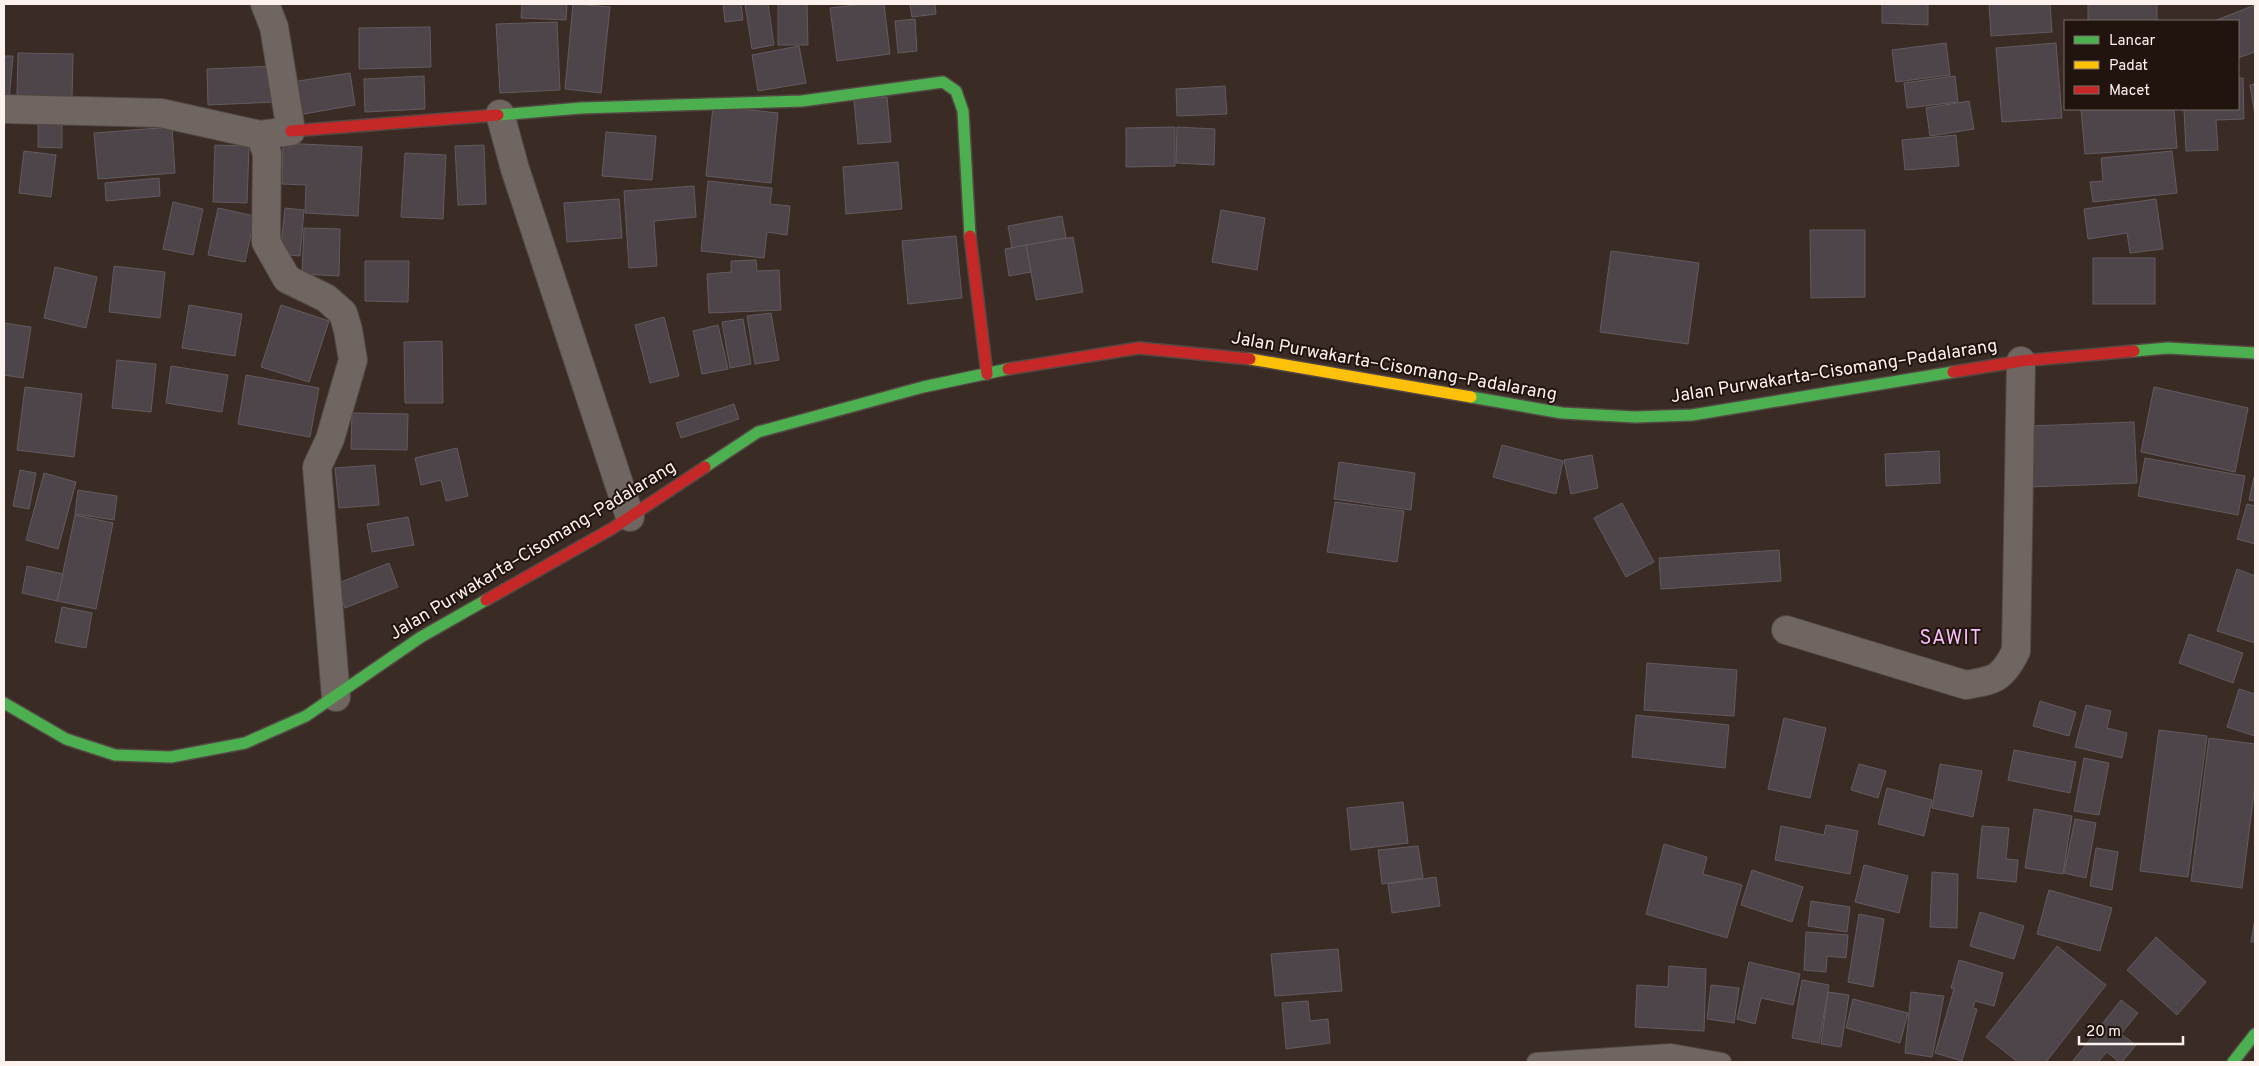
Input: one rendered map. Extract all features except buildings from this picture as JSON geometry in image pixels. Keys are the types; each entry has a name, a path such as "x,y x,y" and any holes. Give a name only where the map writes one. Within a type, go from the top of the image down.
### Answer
{"main road":[{"path":"291,131 580,108 802,100 942,82 956,91 963,111 970,243 987,374"},
{"name":"Jalan Purwakarta–Cisomang–Padalarang","path":"4,703 66,739 115,754 171,757 245,743 306,716 421,637 630,517 758,432 923,387 1025,365 1140,348 1265,360 1562,413 1635,416 1692,415 2021,361 2168,348 2255,353"},
{"path":"2233,1062 2255,1034"}],"street":[{"path":"4,109 161,113 260,135 291,131 274,27 265,4"},
{"path":"500,114 515,169 630,517"},
{"path":"260,135 267,154 266,242 287,279 326,298 343,313 353,360 330,439 317,467 336,697"},
{"path":"1786,630 1966,685 1992,681 2008,668 2016,651 2021,361"}],"lane":[{"path":"1536,1062 1671,1053 1722,1062"}],"traffic: fast":[{"path":"498,115 581,108 802,101 943,82 956,91 963,111 970,236"},
{"path":"2134,351 2168,348 2255,353"},
{"path":"705,467 758,432 923,387 1008,369"},
{"path":"1471,397 1562,413 1635,417 1692,415 1953,372"},
{"path":"4,703 66,739 115,755 171,757 245,743 306,716 421,637 486,600"},
{"path":"2233,1062 2255,1034"}],"traffic: slow":[{"path":"1250,359 1471,397"}],"traffic: jam":[{"path":"291,131 498,115"},
{"path":"970,236 987,374"},
{"path":"1008,369 1139,348 1250,359"},
{"path":"1953,372 2021,361 2134,351"},
{"path":"486,600 613,528 705,467"}],"district":[{"name":"SAWIT","path":"1951,639"}]}
